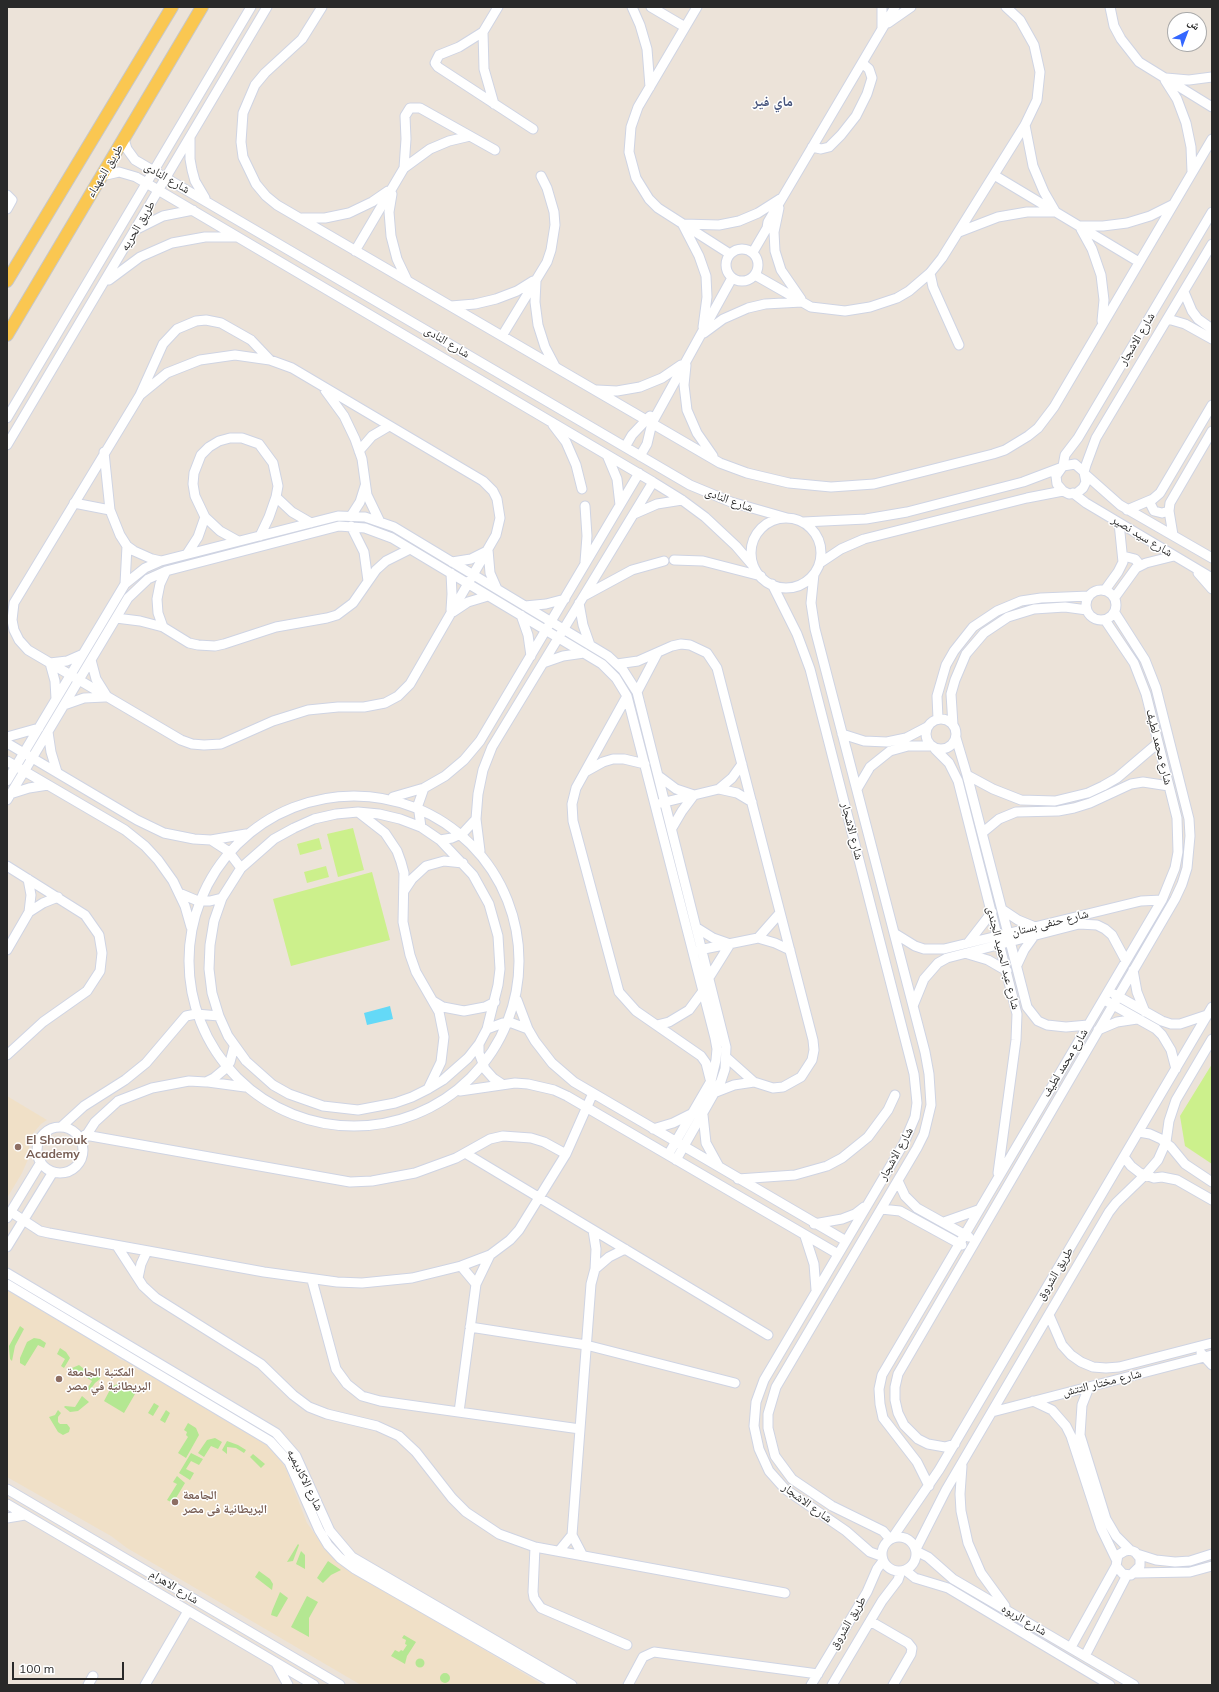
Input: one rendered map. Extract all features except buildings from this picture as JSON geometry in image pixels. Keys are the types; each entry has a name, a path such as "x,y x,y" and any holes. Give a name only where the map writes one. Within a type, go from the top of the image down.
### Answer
{"main road":[{"path":"7,281 172,7"},
{"name":"طريق الشهداء","path":"7,335 202,7"}],"street":[{"name":"طريق الحريه","path":"7,418 251,7"},
{"name":"طريق الحريه","path":"7,445 268,7"},
{"path":"322,7 302,39 265,73 255,85 248,98 240,127 243,157 256,184 277,205 720,463 747,473 789,483 817,486 853,486 874,484 993,454 1017,444 1028,436 1046,418 1212,139"},
{"path":"498,7 483,32 463,45 438,55 435,63 438,67 533,129"},
{"path":"632,7 640,25 647,50 650,88"},
{"path":"651,7 686,27"},
{"path":"697,7 638,107 631,127 629,152 632,166 642,189 649,199 658,208 730,254"},
{"path":"882,7 882,30"},
{"path":"750,251 767,228 768,222 896,7"},
{"path":"882,30 890,21 910,7"},
{"path":"755,275 811,307 834,310 870,307 897,298 909,291 930,273 958,233 1025,125 1037,100 1039,86 1038,58 1028,32 1020,20 1006,7"},
{"path":"1110,7 1114,26 1129,51 1139,62 1212,107"},
{"path":"483,32 484,69 494,104"},
{"path":"812,148 821,149 830,147 856,116 867,94 872,78 869,69 862,63"},
{"path":"1163,78 1189,80 1212,77"},
{"path":"1163,78 1177,99 1186,122 1191,147 1192,173"},
{"path":"404,168 406,138 405,116 410,108 420,108 495,150"},
{"path":"1025,125 1033,166 1044,192 1056,212"},
{"path":"191,136 190,159 192,170 201,192 207,201"},
{"path":"355,251 404,168 434,147 449,141 470,136"},
{"name":"شارع النادى","path":"124,139 127,149 135,160 690,485 745,507 787,518"},
{"name":"شارع النادى","path":"102,176 113,172 124,172 147,183 492,386 551,423 608,455 682,500 726,536 746,556 754,567"},
{"path":"994,175 1139,262"},
{"path":"502,336 536,279 551,250 555,225 552,200 541,176"},
{"path":"300,218 325,218 349,213 372,202 393,188"},
{"path":"393,188 389,212 391,236 397,259 407,281"},
{"path":"7,195 12,200 7,208"},
{"path":"683,224 708,226 729,224 753,216 782,199"},
{"path":"782,199 774,232 775,251 781,270 802,302"},
{"path":"1079,226 1103,226 1127,223 1150,216 1172,206"},
{"path":"135,230 163,216 193,210"},
{"path":"958,233 984,221 1012,214 1056,212"},
{"name":"شارع الاشجار","path":"1061,467 1065,455 1078,438 1212,212"},
{"path":"683,224 699,256 706,276 707,308 702,335"},
{"path":"1079,226 1092,249 1101,274 1104,300 1102,326"},
{"path":"1198,235 1212,244"},
{"path":"100,288 112,276 136,260 172,243 205,237 239,238"},
{"name":"شارع الاشجار","path":"1085,473 1096,438 1212,244"},
{"path":"738,248 750,251 758,261 755,275 746,280 734,279 728,274 726,263 730,254 738,248"},
{"path":"930,273 933,286 959,345"},
{"path":"450,306 475,304 496,299 517,291 536,279"},
{"path":"536,279 535,302 538,325 545,347 556,367"},
{"path":"640,456 647,444 650,422 673,379 687,360 715,312 717,303 734,279"},
{"path":"1184,292 1192,311 1198,318 1212,328"},
{"path":"702,335 723,319 748,308 765,304 802,302"},
{"path":"1168,319 1185,324 1212,339"},
{"path":"140,395 167,374 200,360 235,355 270,360 292,368 483,481 493,491 497,499 500,518 496,536 410,684 395,698 375,706 330,707 286,716 221,744 204,745 181,740 28,650 19,640 14,630 12,620 13,608 29,577 140,395 153,364 169,336 182,326 196,321 211,320 231,328 250,340 270,360"},
{"path":"687,360 684,385 687,410 697,433 707,449 720,463"},
{"path":"594,389 617,391 640,387 662,378 687,360"},
{"path":"474,376 480,370 481,362"},
{"path":"492,386 492,378 499,373"},
{"path":"322,386 344,416 360,451 364,468 365,486 370,504 379,520"},
{"path":"1127,510 1149,501 1162,490 1212,405"},
{"path":"625,447 632,435 650,422"},
{"path":"551,423 566,442 576,465 582,489"},
{"path":"360,451 372,436 389,426"},
{"path":"1173,535 1169,511 1174,496 1212,431"},
{"path":"238,542 220,530 205,517 195,496 194,473 201,455 209,447 219,441 230,438 242,438 259,444 273,463 278,486 269,517 260,536"},
{"path":"104,452 110,510 127,546 125,584"},
{"path":"608,455 617,479 620,505"},
{"path":"803,522 810,527 819,540 821,547 820,563 814,574 802,584 794,587 779,587 772,584 761,576 754,567 751,549 757,533 770,521 787,518 803,522 866,519 907,512 1023,482 1061,467 1075,464 1085,473 1086,482 1083,488 1073,493 1063,491 1027,498 864,540 841,549 820,563"},
{"path":"1061,467 1056,480 1063,491"},
{"name":"شارع سيد نصير","path":"1085,473 1113,500 1127,510 1212,558"},
{"path":"388,799 424,788 450,772 473,751 639,474"},
{"path":"481,854 476,819 479,788 487,758 653,482"},
{"path":"351,516 360,502 365,486"},
{"name":"شارع سيد نصير","path":"1073,493 1119,523 1212,578"},
{"path":"276,497 292,512 312,523"},
{"path":"633,514 656,504 682,500"},
{"path":"1149,501 1151,508 1158,513 1169,511"},
{"path":"74,503 110,510"},
{"path":"584,566 588,536 585,506"},
{"path":"7,780 125,584 142,571 161,561 338,516 351,516 379,520 394,526 590,645 617,664 628,677 637,692 725,1038 725,1069 716,1092 676,1160"},
{"path":"187,554 198,537 205,517"},
{"path":"1105,590 1121,567 1123,556 1119,523"},
{"path":"352,526 364,552 368,581"},
{"path":"9,797 128,598 148,579 166,571 327,529 352,526 379,532 451,573 610,670 627,696 656,804 716,1049 716,1060 711,1081 668,1155"},
{"path":"127,546 143,556 161,561"},
{"path":"116,618 140,621 164,627 189,642 198,645 215,646 224,644 276,627 337,615 353,603 368,581 386,561 410,549"},
{"path":"452,562 471,559 488,550"},
{"path":"488,550 490,573 497,588"},
{"path":"1123,556 1132,557 1140,565"},
{"path":"1089,596 1086,605 1087,610 1092,617 1106,620 1115,613 1115,597 1132,572 1140,565 1174,556"},
{"path":"674,560 703,561 761,576"},
{"path":"581,600 632,570 664,561"},
{"path":"1188,564 1212,589"},
{"path":"164,627 158,613 157,599 160,584 166,571"},
{"path":"450,614 452,594 451,573"},
{"name":"شارع الاشجار","path":"814,574 811,590 812,616 913,1006 931,1089 929,1120 924,1134 898,1181 776,1387 771,1400 768,1428 775,1456 792,1479 808,1491 847,1515 884,1531 891,1538"},
{"name":"شارع الاشجار","path":"772,584 797,634 810,669 917,1088 915,1117 904,1143 797,1323 759,1391 754,1414 754,1426 758,1450 769,1471 785,1489 846,1531 870,1552 882,1559"},
{"path":"938,719 937,696 946,665 958,644 973,627 997,611 1020,601 1041,598 1089,596 1097,590 1105,590 1115,597"},
{"path":"450,614 468,602 488,596"},
{"path":"526,606 546,604 565,599"},
{"path":"581,600 583,625 590,645"},
{"path":"857,789 870,767 890,751 908,746 946,749 950,746 956,738 953,725 952,694 955,680 966,654 984,633 1008,617 1034,609 1065,607 1087,610"},
{"name":"شارع محمد لطيف","path":"954,1444 934,1446 923,1442 904,1425 898,1413 895,1400 895,1387 898,1374 903,1363 1133,970 1182,884 1187,868 1190,836 1189,819 1153,679 1145,660 1115,613"},
{"path":"521,615 528,635 531,656"},
{"name":"شارع محمد لطيف","path":"929,1486 917,1462 883,1418 879,1389 882,1375 888,1362 1162,900 1175,868 1178,852 1177,818 1139,673 1106,620"},
{"path":"617,664 638,661 657,654 672,646 690,645 703,650 713,660 717,668 813,1040 812,1060 801,1077 788,1085 773,1088 754,1082 726,1057"},
{"path":"50,663 67,661 83,654"},
{"path":"543,663 564,656 585,654"},
{"path":"637,692 657,654"},
{"path":"91,660 96,679 107,697"},
{"path":"50,663 55,681 56,699"},
{"path":"627,696 584,772 574,796 573,821 616,984 629,1006 701,1056 706,1063 711,1081"},
{"path":"64,705 84,698 107,697"},
{"path":"842,734 864,742 887,742 906,738 927,727 933,720 944,719 953,725"},
{"path":"927,727 926,738 933,748"},
{"path":"7,737 39,728"},
{"path":"48,732 51,752 57,772"},
{"name":"شارع عبد الحميد الجندى","path":"956,738 1027,1007 1038,1021 1056,1027 1088,1025"},
{"path":"7,743 150,827 179,837 211,840 251,833"},
{"path":"967,775 993,789 1021,800 1055,801 1088,793 1103,786 1117,778 1158,743"},
{"name":"شارع عبد الحميد الجندى","path":"933,748 949,763 958,781 1016,1004 1018,1025 997,1178"},
{"path":"584,772 603,762 614,759 630,759 645,764"},
{"path":"7,761 135,838 158,860 179,893 189,920 192,934"},
{"path":"719,789 732,778 742,764"},
{"path":"660,778 676,788 694,795"},
{"path":"982,833 999,819 1016,812 1058,811 1074,808 1104,797 1130,784 1143,782 1169,786"},
{"path":"9,797 29,788 48,785"},
{"path":"421,827 418,805 424,788"},
{"path":"656,804 719,789 737,793 752,802"},
{"path":"672,828 694,795"},
{"path":"358,798 388,799 418,805 442,817 463,833 481,854 501,892 508,912 515,954 516,997 512,1023 501,1047 485,1069 459,1091 440,1102 401,1118 382,1122 360,1124 318,1119 278,1105 246,1087 226,1068 208,1043 196,1014 191,975 192,934 198,901 210,875 228,851 251,833 292,813 321,804 358,798"},
{"path":"358,812 377,825 392,842 404,873 404,922 410,956 416,972 433,1001 442,1024 443,1050 441,1062 428,1089"},
{"path":"358,812 393,817 421,827 440,840 463,863 482,890 489,904 497,931 500,969 495,1002 487,1029 479,1044 457,1070 428,1089 395,1103 358,1110 323,1106 299,1098 273,1085 259,1074 234,1047 219,1016 212,993 210,963 210,945 214,921 222,898 241,868 274,839 294,828 314,819 336,814 358,812"},
{"path":"440,840 452,838 463,833 476,819"},
{"path":"211,840 228,851 241,868"},
{"path":"404,891 412,879 426,866 444,861 463,863"},
{"path":"7,866 82,912 94,926 102,948 100,971 87,991 43,1022 7,1054"},
{"path":"7,950 29,912 31,896 28,879"},
{"path":"179,893 198,901 210,901 222,898"},
{"path":"29,912 43,903 58,897"},
{"name":"شارع حنفى بستان","path":"894,933 906,942 924,949 944,949 968,943 1010,938 1141,901 1162,900"},
{"path":"1002,910 1035,931 1017,966"},
{"path":"968,943 992,912"},
{"path":"758,938 780,913"},
{"name":"شارع حنفى بستان","path":"1035,931 1079,924 1097,925 1112,935 1126,961"},
{"path":"697,928 713,938 730,944"},
{"path":"693,952 758,938 775,943 790,950"},
{"name":"شارع حنفى بستان","path":"913,1006 924,979 947,958 967,953 999,940"},
{"path":"710,976 730,944"},
{"path":"967,953 988,960 1007,972"},
{"path":"1133,970 1137,992 1145,1012"},
{"path":"1108,990 1145,1012 1171,1024 1180,1024 1210,1011"},
{"path":"657,1025 669,1022 689,1010 703,991"},
{"path":"516,997 528,1029 535,1041 552,1064 574,1082 814,1224 846,1241"},
{"path":"1103,1000 1137,1018 1162,1035 1171,1050 1176,1069"},
{"path":"433,1001 443,1007 464,1011 485,1007 495,1002"},
{"name":"طريق الشروق","path":"891,1538 929,1486 1210,1011"},
{"path":"61,1127 84,1106 132,1075 159,1049 181,1020 186,1016 196,1014 219,1016"},
{"path":"1098,1030 1117,1022 1137,1018"},
{"path":"487,1029 494,1025 512,1023 528,1029"},
{"name":"طريق الشروق","path":"916,1550 962,1461 1113,1208 1126,1192 1145,1175 1158,1160 1166,1142 1169,1121 1176,1100 1212,1039"},
{"path":"479,1044 480,1057 485,1069 492,1078 502,1084"},
{"path":"206,1082 226,1068 233,1054 234,1047"},
{"path":"909,1056 924,1052"},
{"path":"246,1087 189,1081 170,1084 134,1094 118,1101 106,1111 83,1139 83,1155 77,1166 66,1172 53,1172 41,1162 38,1146 40,1139 46,1132 53,1128 61,1127 74,1131 83,1139 350,1182 372,1181 415,1173 436,1167 490,1139 517,1136 544,1142 566,1154"},
{"path":"716,1092 734,1085 754,1082"},
{"path":"459,1091 502,1084 522,1084 542,1086 567,1096 838,1254"},
{"path":"41,1162 9,1215 24,1220 40,1231 312,1280 337,1282 387,1281 412,1278 461,1266 490,1255 501,1248 515,1235 566,1154 593,1093"},
{"path":"738,1179 795,1175 827,1166 842,1158 856,1149 872,1133 888,1110 894,1095"},
{"path":"653,1129 673,1123 692,1114"},
{"path":"703,1115 703,1129 706,1143 719,1168"},
{"path":"1139,1132 1150,1134 1166,1142 1185,1164 1212,1182"},
{"path":"465,1152 768,1335"},
{"path":"1124,1157 1131,1166 1145,1175 1177,1180 1212,1200"},
{"path":"7,1247 53,1172"},
{"path":"898,1181 901,1189 911,1202 975,1240"},
{"path":"814,1224 842,1219 855,1214 867,1205"},
{"path":"881,1209 900,1211 970,1249"},
{"path":"944,1222 978,1210"},
{"path":"583,1556 572,1534 591,1284 595,1269 596,1249 593,1230"},
{"path":"805,1236 814,1264 816,1291"},
{"path":"117,1246 138,1278 149,1292 161,1302 261,1364 293,1395 309,1407 327,1414 376,1426 398,1436 416,1452 452,1498 466,1512 499,1534 535,1547 785,1593"},
{"path":"595,1269 609,1257 625,1250"},
{"path":"138,1278 141,1264 147,1251"},
{"path":"459,1412 476,1284 490,1255"},
{"path":"461,1266 476,1284"},
{"name":"شارع الاكاديميه","path":"7,1273 268,1428 284,1440 296,1456 326,1524 335,1538 352,1557 379,1578 557,1685"},
{"path":"312,1280 332,1360 341,1377 358,1393 371,1399 580,1429"},
{"name":"شارع الاكاديميه","path":"7,1284 262,1435 277,1447 293,1470 319,1530 328,1545 348,1564 379,1578 572,1685"},
{"path":"41,1304 46,1296"},
{"name":"شارع مختار التتش","path":"1049,1315 1062,1345 1071,1355 1081,1362 1093,1367 1106,1368 1127,1365 1212,1343"},
{"path":"797,1323 810,1330"},
{"path":"470,1327 586,1345 736,1383"},
{"path":"1200,1346 1201,1353 1208,1356 1212,1366"},
{"name":"شارع مختار التتش","path":"992,1412 1208,1356"},
{"path":"1127,1365 1129,1376"},
{"path":"194,1395 198,1386"},
{"path":"1084,1656 1131,1574 1140,1566 1140,1558 1116,1536 1106,1518 1080,1434 1082,1405 1089,1387"},
{"path":"1033,1401 1052,1410 1066,1426 1071,1436 1101,1528 1122,1574 1190,1572 1212,1566"},
{"path":"962,1461 960,1494 964,1527 968,1543 984,1578 1000,1601 1012,1613"},
{"name":"شارع الاهرام","path":"7,1489 340,1685"},
{"name":"شارع الاهرام","path":"7,1504 314,1685"},
{"path":"7,1518 25,1515"},
{"path":"559,1551 572,1534"},
{"path":"891,1538 907,1538 916,1550 913,1565 903,1571 891,1569 882,1559 883,1546 891,1538"},
{"path":"535,1547 533,1592 534,1598 540,1608 626,1645"},
{"name":"شارع الربوه","path":"916,1550 928,1557 953,1579 1071,1647 1122,1682 1134,1685"},
{"path":"1071,1647 1121,1552 1133,1552 1156,1560 1176,1562 1190,1561 1212,1554"},
{"name":"طريق الشروق","path":"811,1685 867,1592 882,1559"},
{"name":"طريق الشروق","path":"832,1685 870,1621 903,1571"},
{"name":"شارع الربوه","path":"903,1571 915,1578 948,1588 1110,1685"},
{"path":"948,1588 953,1579"},
{"path":"145,1685 188,1611"},
{"path":"870,1621 908,1643 912,1648 911,1654 893,1685"},
{"path":"628,1685 643,1657 654,1652 818,1674"},
{"path":"275,1662 288,1685"},
{"path":"88,1685 93,1676"}],"shaded area":[{"name":"El Shorouk Academy","path":"7,1096 47,1120 41,1124 29,1138 29,1157 22,1173 7,1198"},
{"name":"الجامعة البريطانية فى مصر","path":"7,1289 109,1350 119,1359 124,1361 125,1359 138,1370 150,1373 266,1443 277,1454 286,1469 307,1523 319,1540 339,1563 543,1685 361,1685 127,1548 111,1536 7,1477"}],"green space":[{"path":"353,828 364,870 338,877 327,834"},
{"path":"319,838 322,849 300,855 297,844"},
{"path":"326,866 329,877 307,883 304,872"},
{"path":"372,872 390,940 291,966 273,899"},
{"path":"1212,1064 1212,1164 1185,1146 1180,1116"},
{"path":"20,1326 24,1329 15,1346 12,1361 10,1359 9,1346"},
{"path":"34,1338 40,1339 46,1343 44,1348 38,1345 25,1366 20,1363 20,1358 27,1342"},
{"path":"60,1348 66,1352 70,1358 64,1368 61,1366 65,1359 57,1354"},
{"path":"79,1365 89,1373 101,1373 100,1379 90,1390 87,1389 92,1381 76,1371 74,1374 69,1371"},
{"path":"118,1384 125,1390 131,1390 135,1394 124,1413 104,1401 112,1386"},
{"path":"82,1396 89,1402 78,1411 70,1412 64,1407 75,1407"},
{"path":"154,1403 159,1406 153,1416 148,1413"},
{"path":"58,1410 61,1413 58,1417 58,1422 60,1424 67,1424 70,1428 69,1432 63,1435 58,1432 49,1417 55,1415"},
{"path":"166,1410 170,1413 165,1423 160,1420"},
{"path":"188,1423 196,1428 199,1435 186,1458 178,1453 188,1437 186,1435 187,1432 184,1430"},
{"path":"215,1438 222,1442 218,1449 211,1446 204,1457 198,1453 207,1440"},
{"path":"227,1441 246,1450 244,1453 236,1448 227,1447 227,1454 222,1450"},
{"path":"191,1453 203,1459 199,1465 191,1461 186,1469 194,1473 190,1480 179,1473"},
{"path":"253,1454 265,1464 261,1468 250,1457"},
{"path":"177,1476 185,1483 173,1503 167,1500 177,1484 173,1482"},
{"path":"298,1544 299,1545 293,1561 287,1562"},
{"path":"301,1551 305,1555 305,1569 296,1564"},
{"path":"328,1561 341,1570 331,1575 323,1583 317,1578"},
{"path":"259,1571 270,1579 273,1584 272,1590 255,1577"},
{"path":"280,1592 288,1598 277,1617 271,1615"},
{"path":"307,1596 318,1602 309,1618 309,1637 291,1627"},
{"path":"404,1635 416,1642 407,1656 405,1664 391,1656 395,1650 399,1652 401,1650 403,1651 407,1645 405,1644 406,1640 402,1638"},
{"path":"418,1659 422,1659 424,1663 422,1667 418,1667 416,1665 416,1661"},
{"path":"443,1673 447,1673 450,1678 447,1683 443,1683 440,1680 440,1676"}],"water":[{"path":"390,1006 393,1019 367,1025 364,1013"}],"place":[{"name":"El Shorouk Academy","path":"18,1147"},
{"name":"المكتبة الجامعة البريطانية في مصر","path":"59,1379"},
{"name":"الجامعة البريطانية فى مصر","path":"175,1502"}],"district":[{"name":"ماي فير","path":"773,102"}]}
